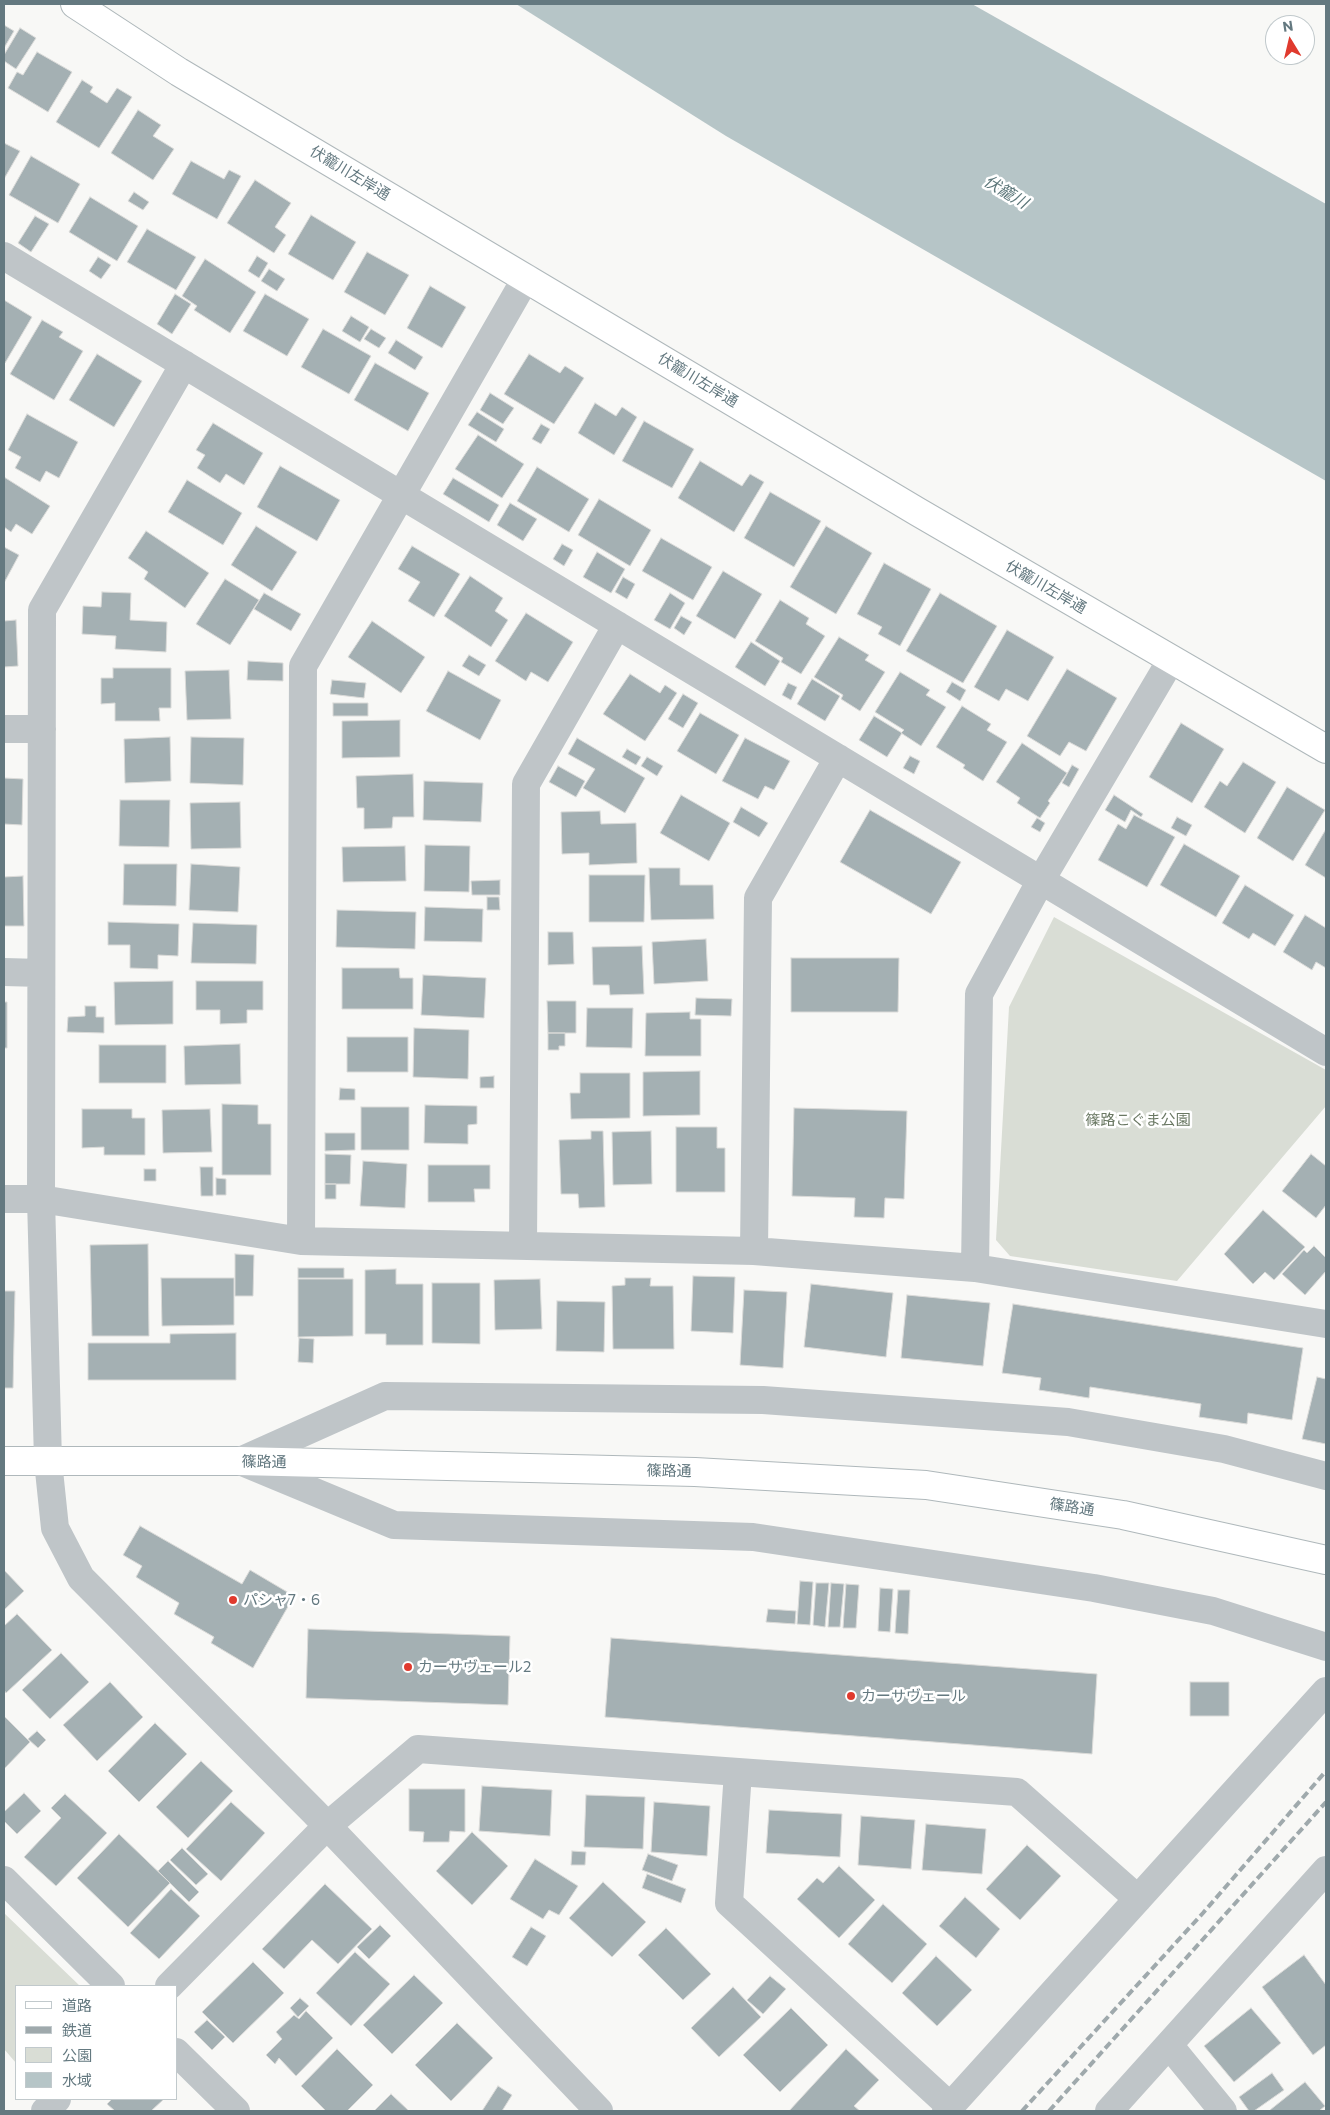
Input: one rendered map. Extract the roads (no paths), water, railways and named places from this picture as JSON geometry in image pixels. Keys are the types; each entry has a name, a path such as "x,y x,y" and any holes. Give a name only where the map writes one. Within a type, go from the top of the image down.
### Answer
{"street":[{"name":"伏籠川左岸通","path":"75,4 188,77 1171,660 1326,749"},
{"path":"4,256 1326,1052"},
{"path":"301,1241 303,666 526,278"},
{"path":"184,364 42,610 41,1199 48,1461 54,1528 82,1578 328,1826 599,2111"},
{"path":"523,1246 526,784 617,625"},
{"path":"975,1268 979,994 1041,880 1171,660"},
{"path":"4,729 42,729"},
{"path":"754,1251 758,898 838,758"},
{"path":"4,972 41,973"},
{"path":"4,1199 41,1199 301,1241 754,1251 975,1268 1324,1320"},
{"path":"240,1462 385,1396 763,1400 1068,1422 1224,1449 1326,1476"},
{"name":"篠路通","path":"4,1461 240,1462 695,1472 926,1485 1123,1515 1326,1560"},
{"path":"240,1462 394,1525 754,1537 1094,1588 1213,1611 1326,1647"},
{"path":"738,1772 729,1903 949,2109 1326,1691"},
{"path":"170,1985 328,1826 418,1750 1017,1792 1138,1899"},
{"path":"1109,2111 1326,1870"},
{"path":"4,1880 110,1985"},
{"path":"1169,2045 1223,2111"},
{"path":"178,2054 236,2111"},
{"path":"45,2111 56,2100"}],"water":[{"name":"伏籠川","path":"516,4 972,4 1326,204 1326,481 726,136"}],"railway":[{"path":"1022,2111 1203,1913 1326,1771"},
{"path":"1049,2111 1326,1802"}],"place":[{"name":"パシャ7・6","path":"233,1600"},
{"name":"カーサヴェール2","path":"408,1667"},
{"name":"カーサヴェール","path":"851,1696"}],"park label":[{"name":"篠路こぐま公園","path":"1138,1120"}]}
